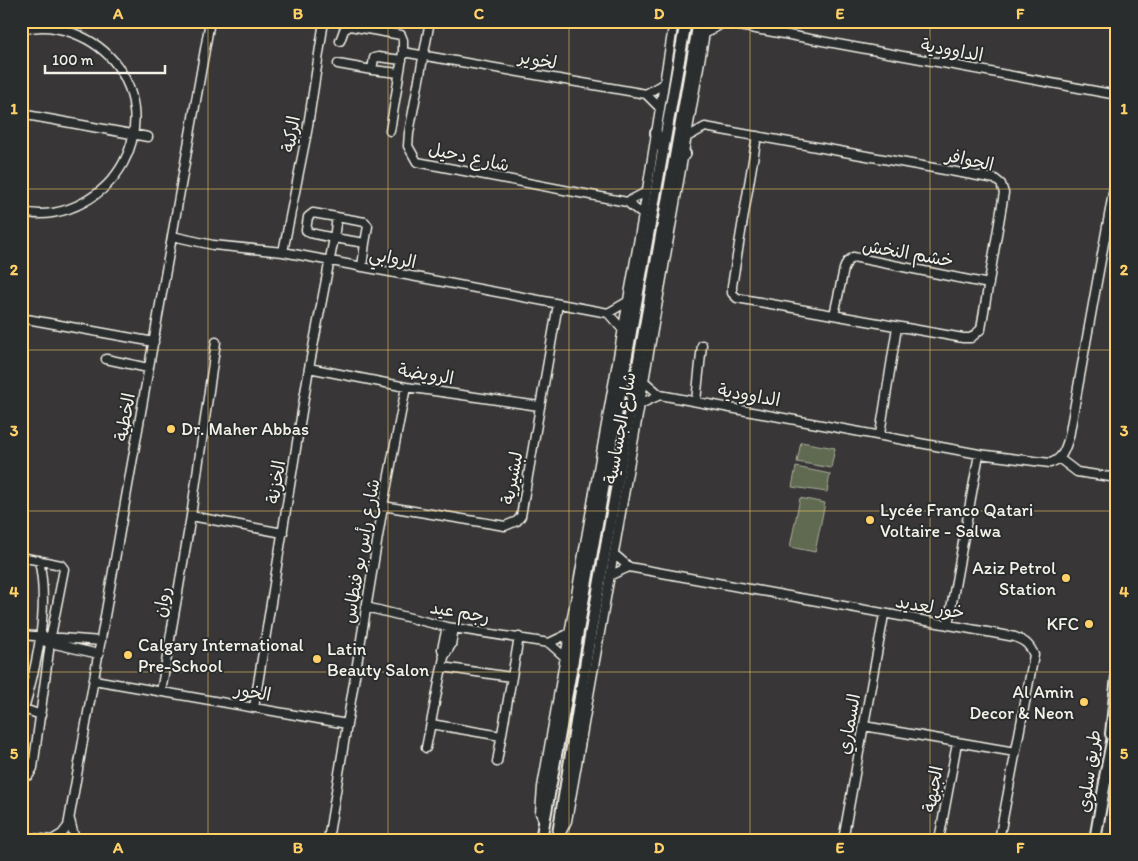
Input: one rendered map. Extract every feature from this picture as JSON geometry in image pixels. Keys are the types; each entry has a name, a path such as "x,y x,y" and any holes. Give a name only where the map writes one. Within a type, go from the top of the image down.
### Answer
{"highway":[{"path":"1107,778 1117,727"}],"street":[{"name":"الخطية","path":"52,840 66,830 69,818 210,21"},
{"name":"الركية","path":"283,252 307,132 324,21"},
{"name":"شارع دحيل","path":"430,21 409,133 408,146 417,162 628,202"},
{"name":"شارع الجساسية","path":"544,823 540,813 540,801 643,215 674,21"},
{"name":"شارع الجساسية","path":"541,840 686,21"},
{"name":"شارع الجساسية","path":"557,839 596,603 699,21"},
{"name":"شارع الجساسية","path":"557,839 567,821 707,21"},
{"name":"الداوودية","path":"706,33 722,22 1117,95"},
{"path":"340,41 344,30 350,26 401,35 403,40 402,56 390,132"},
{"path":"21,30 30,27 60,28 89,39 117,64 131,90 135,114 130,152 118,174 99,194 73,208 55,213 21,211"},
{"name":"لخوير","path":"372,70 375,57 425,54 646,94"},
{"path":"338,64 399,73"},
{"path":"687,82 696,90"},
{"path":"660,108 646,94 663,84"},
{"path":"21,114 148,137"},
{"path":"687,137 705,127 692,114"},
{"name":"الحوافر","path":"705,127 757,136 995,179 1001,184 1004,193 981,329 970,338 744,301 732,293 757,136"},
{"path":"656,134 663,151"},
{"path":"674,162 685,154"},
{"path":"1117,171 1069,437 1060,459 1077,472 1117,478"},
{"path":"643,215 628,202 646,192"},
{"path":"362,267 365,243 367,224 313,213 308,217 306,230 310,233 365,243"},
{"name":"الخزنة","path":"254,708 284,533 309,368 337,217"},
{"name":"الروابي","path":"172,236 213,244 283,252 608,314"},
{"name":"خشم النخش","path":"834,315 847,262 853,257 989,284"},
{"path":"629,291 640,278"},
{"path":"622,329 608,314 627,302"},
{"name":"لبشيرية","path":"383,506 505,526 517,521 521,516 558,304"},
{"path":"21,318 154,342"},
{"path":"880,434 897,327"},
{"name":"روان","path":"161,692 191,516 216,342"},
{"path":"620,343 626,356"},
{"path":"696,401 702,345"},
{"path":"641,351 648,360"},
{"path":"106,359 148,368"},
{"name":"الرويضة","path":"309,368 406,387 540,406"},
{"path":"640,404 660,395 645,382"},
{"name":"شارع رأس بو فنطاس","path":"328,840 383,506 406,387"},
{"name":"الداوودية","path":"660,395 880,434 979,454 1050,463 1060,459"},
{"path":"948,626 979,454"},
{"path":"191,516 284,533"},
{"path":"612,518 619,529"},
{"path":"611,575 629,567 614,554"},
{"path":"21,557 61,565 64,569 51,640 33,768 29,775 21,778"},
{"path":"21,719 40,638 43,577 39,560"},
{"name":"خور لعديد","path":"629,567 1015,637 1031,647 1034,656 998,840"},
{"path":"596,603 607,595"},
{"path":"573,618 583,604"},
{"name":"رجم عيد","path":"366,607 451,627 549,643"},
{"name":"السماري","path":"843,840 884,614"},
{"path":"426,748 444,657 442,649 451,627"},
{"path":"566,658 549,643 570,633"},
{"path":"21,635 51,640 99,654"},
{"path":"497,762 519,637"},
{"path":"51,640 101,641"},
{"path":"442,667 511,677"},
{"name":"طريق سلوى","path":"1095,840 1107,778 1117,676"},
{"name":"الخور","path":"94,680 347,724"},
{"path":"24,708 41,715"},
{"path":"431,724 502,736"},
{"path":"864,726 1016,752"},
{"name":"الجبهة","path":"939,840 957,743"},
{"name":"الخطية","path":"69,818 75,840"},
{"path":"21,837 52,840"}],"green space":[{"path":"801,442 835,448 831,468 797,462"},
{"path":"796,467 830,474 827,492 792,487"},
{"path":"800,498 825,503 815,552 790,547"}],"place":[{"name":"Dr. Maher Abbas","path":"171,429"},
{"name":"Lycée Franco Qatari Voltaire - Salwa","path":"870,520"},
{"name":"Aziz Petrol Station","path":"1066,578"},
{"name":"KFC","path":"1089,624"},
{"name":"Calgary International Pre-School","path":"128,655"},
{"name":"Latin Beauty Salon","path":"317,659"},
{"name":"Al Amin Decor & Neon","path":"1084,702"}]}
